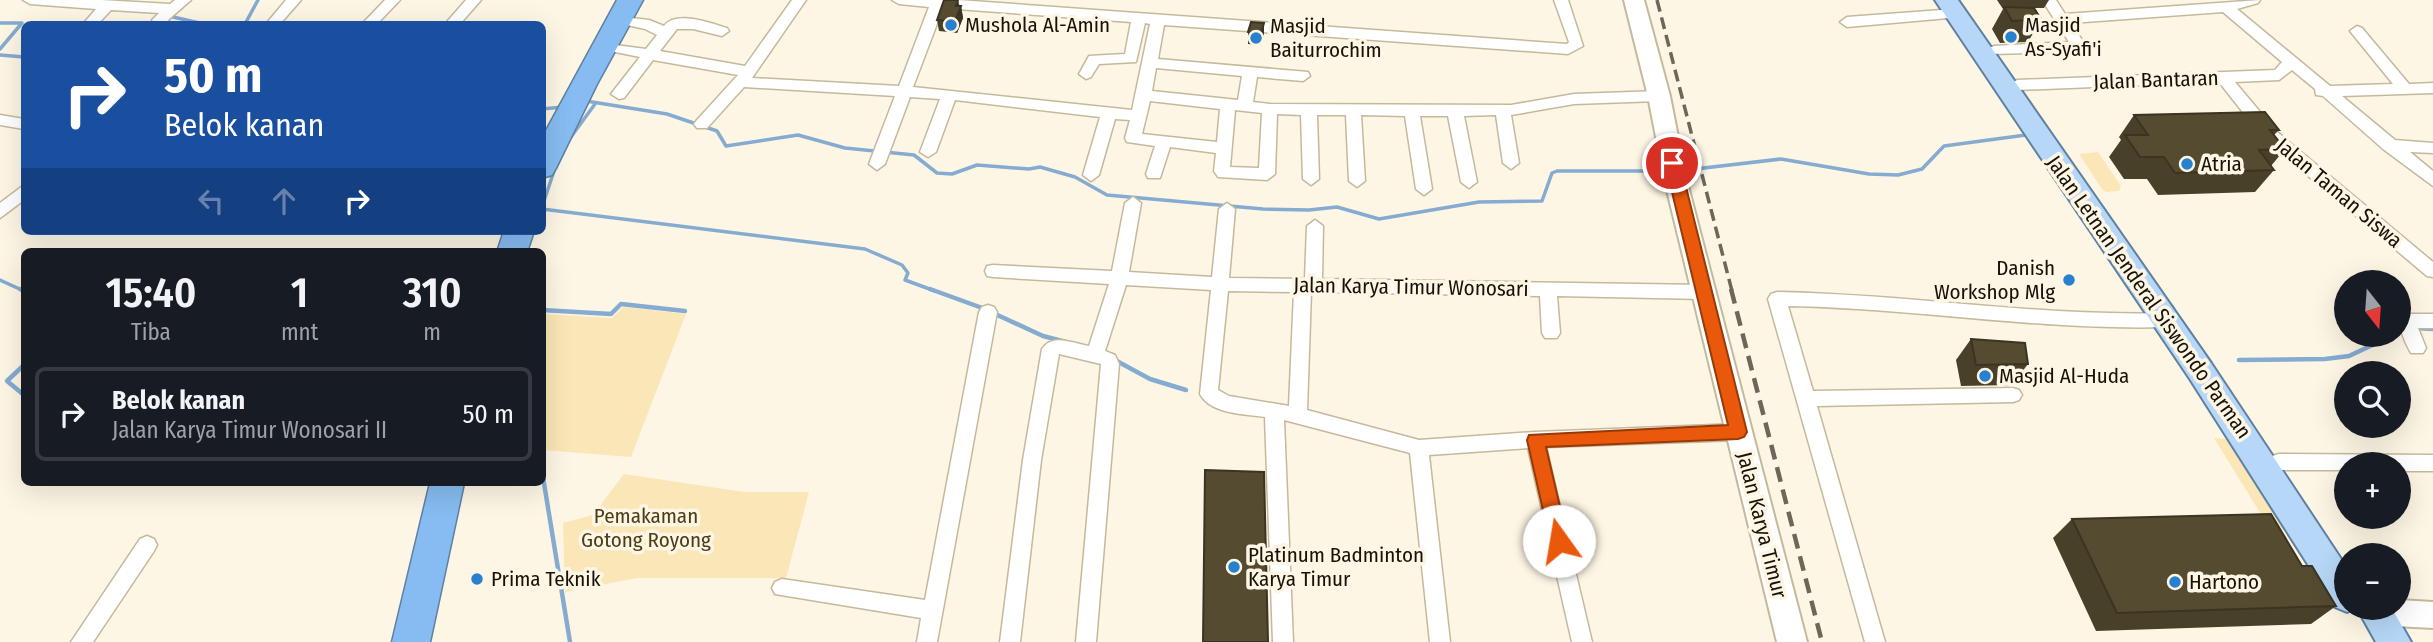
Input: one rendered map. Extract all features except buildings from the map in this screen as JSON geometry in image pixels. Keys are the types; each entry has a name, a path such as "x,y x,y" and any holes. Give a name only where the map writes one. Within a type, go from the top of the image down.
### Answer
{"highway":[{"path":"546,160 624,5"},
{"path":"411,642 446,486"}],"main road":[{"name":"Jalan Letnan Jenderal Siswondo Parman","path":"1953,5 1994,51 2097,209"},
{"name":"Jalan Letnan Jenderal Siswondo Parman","path":"1953,5 2279,462 2334,547"},
{"name":"Jalan Letnan Jenderal Siswondo Parman","path":"2150,283 2169,320 2334,577"},
{"path":"2372,620 2394,642"}],"street":[{"path":"30,0 147,9 178,5"},
{"path":"275,21 294,0"},
{"path":"372,21 393,0"},
{"path":"455,21 474,0"},
{"path":"702,124 745,77 799,0"},
{"path":"899,0 937,4 1060,6 1139,18 1568,49 1576,46 1576,42 1561,0"},
{"name":"Jalan Karya Timur","path":"1634,0 1659,96 1703,292 1792,642"},
{"path":"1994,51 2071,49 2077,43 2049,0"},
{"path":"2122,0 2133,14"},
{"path":"2062,19 2226,8 2251,0"},
{"path":"881,156 937,4"},
{"path":"160,21 178,5"},
{"path":"624,5 649,25 666,33"},
{"path":"1847,22 1953,5"},
{"path":"93,21 106,7"},
{"path":"2226,8 2284,69 2324,92 2433,180"},
{"path":"136,21 147,9"},
{"path":"1087,74 1094,59 1132,58 1139,18"},
{"path":"1158,18 1133,138 1224,148"},
{"path":"619,94 673,24 722,31"},
{"path":"2357,31 2405,89"},
{"path":"605,46 745,77 949,94 1138,116"},
{"path":"1149,63 1303,76"},
{"name":"Jalan Bantaran","path":"2017,85 2223,77 2284,69"},
{"path":"1250,73 1236,106 1224,148 1223,173 1267,174 1270,109"},
{"name":"Jalan Taman Siswa","path":"2223,77 2270,135 2433,271"},
{"path":"2324,92 2433,88"},
{"path":"928,152 949,94"},
{"path":"1144,95 1270,109 1412,111 1503,110 1574,99 1659,96"},
{"path":"1309,109 1311,179"},
{"path":"1353,110 1357,181"},
{"path":"1503,110 1511,163"},
{"path":"1412,111 1424,189"},
{"path":"1455,111 1469,182"},
{"path":"1091,175 1109,112"},
{"path":"0,138 13,122"},
{"path":"1154,174 1164,141"},
{"path":"2389,145 2433,148"},
{"path":"0,212 21,194"},
{"path":"1095,354 1119,279 1133,203"},
{"path":"1227,209 1209,394 1224,403 1298,415 1419,448 1535,440 1738,432"},
{"path":"1298,415 1315,226"},
{"name":"Jalan Karya Timur Wonosari","path":"993,271 1219,284 1703,292"},
{"path":"1548,289 1551,333"},
{"path":"1875,642 1777,299 1783,297 2108,322 2169,320"},
{"path":"927,642 988,312"},
{"path":"2412,321 2433,321"},
{"path":"1010,642 1032,460 1051,349 1055,346 1095,354 1110,360 1086,642"},
{"path":"1806,399 2013,395"},
{"path":"1274,412 1283,642"},
{"path":"1535,440 1582,642"},
{"path":"1419,448 1440,642"},
{"path":"2279,462 2433,463"},
{"path":"81,642 147,545"},
{"path":"782,588 932,610"},
{"path":"2411,616 2433,615"}],"green space":[{"path":"2098,152 2121,186 2119,191 2106,192 2102,189 2079,154"},
{"path":"623,307 686,314 631,457 546,450 546,314 612,318"},
{"path":"2214,438 2226,439 2284,530 2272,532"},
{"name":"Pemakaman Gotong Royong","path":"624,474 744,492 809,492 786,578 637,578 565,592 563,523 593,515"}],"waterway":[{"path":"247,21 258,0"},
{"path":"173,17 191,21"},
{"path":"0,23 21,23"},
{"path":"0,49 21,24"},
{"path":"0,55 21,57"},
{"path":"586,101 667,114 717,131 726,146 798,135 845,148 914,155 937,173 952,174 977,165 1029,169 1040,167 1075,177 1107,195 1263,209 1309,210 1337,207 1379,219 1479,202 1542,201 1552,173 1557,171 1666,171"},
{"path":"568,141 595,104"},
{"path":"546,109 563,107"},
{"path":"1678,171 1781,159 1869,174 1898,175 1922,169 1944,146 2026,135"},
{"path":"546,195 554,171"},
{"path":"546,209 865,249 902,265 908,273 905,280 935,291"},
{"path":"0,280 21,290"},
{"path":"930,289 985,309"},
{"path":"546,310 611,314 621,304 685,311"},
{"path":"993,313 1043,336 1066,342"},
{"path":"2416,328 2433,329"},
{"path":"2239,360 2325,359 2349,356 2368,347"},
{"path":"1113,359 1150,379 1186,390"},
{"path":"21,368 7,381 21,393"},
{"path":"544,486 570,642"}],"railway":[{"path":"1657,0 1732,291"},
{"path":"1731,289 1822,642"}],"place":[{"name":"Mushola Al-Amin","path":"951,25"},
{"name":"Masjid As-Syafi'i","path":"2011,37"},
{"name":"Masjid Baiturrochim","path":"1256,38"},
{"name":"Atria","path":"2187,164"},
{"name":"Danish Workshop Mlg","path":"2069,280"},
{"name":"Masjid Al-Huda","path":"1985,376"},
{"name":"Platinum Badminton Karya Timur","path":"1234,567"},
{"name":"Prima Teknik","path":"477,579"},
{"name":"Hartono","path":"2175,582"}],"route":[{"path":"1559,541 1535,440 1738,432 1672,163"}]}
